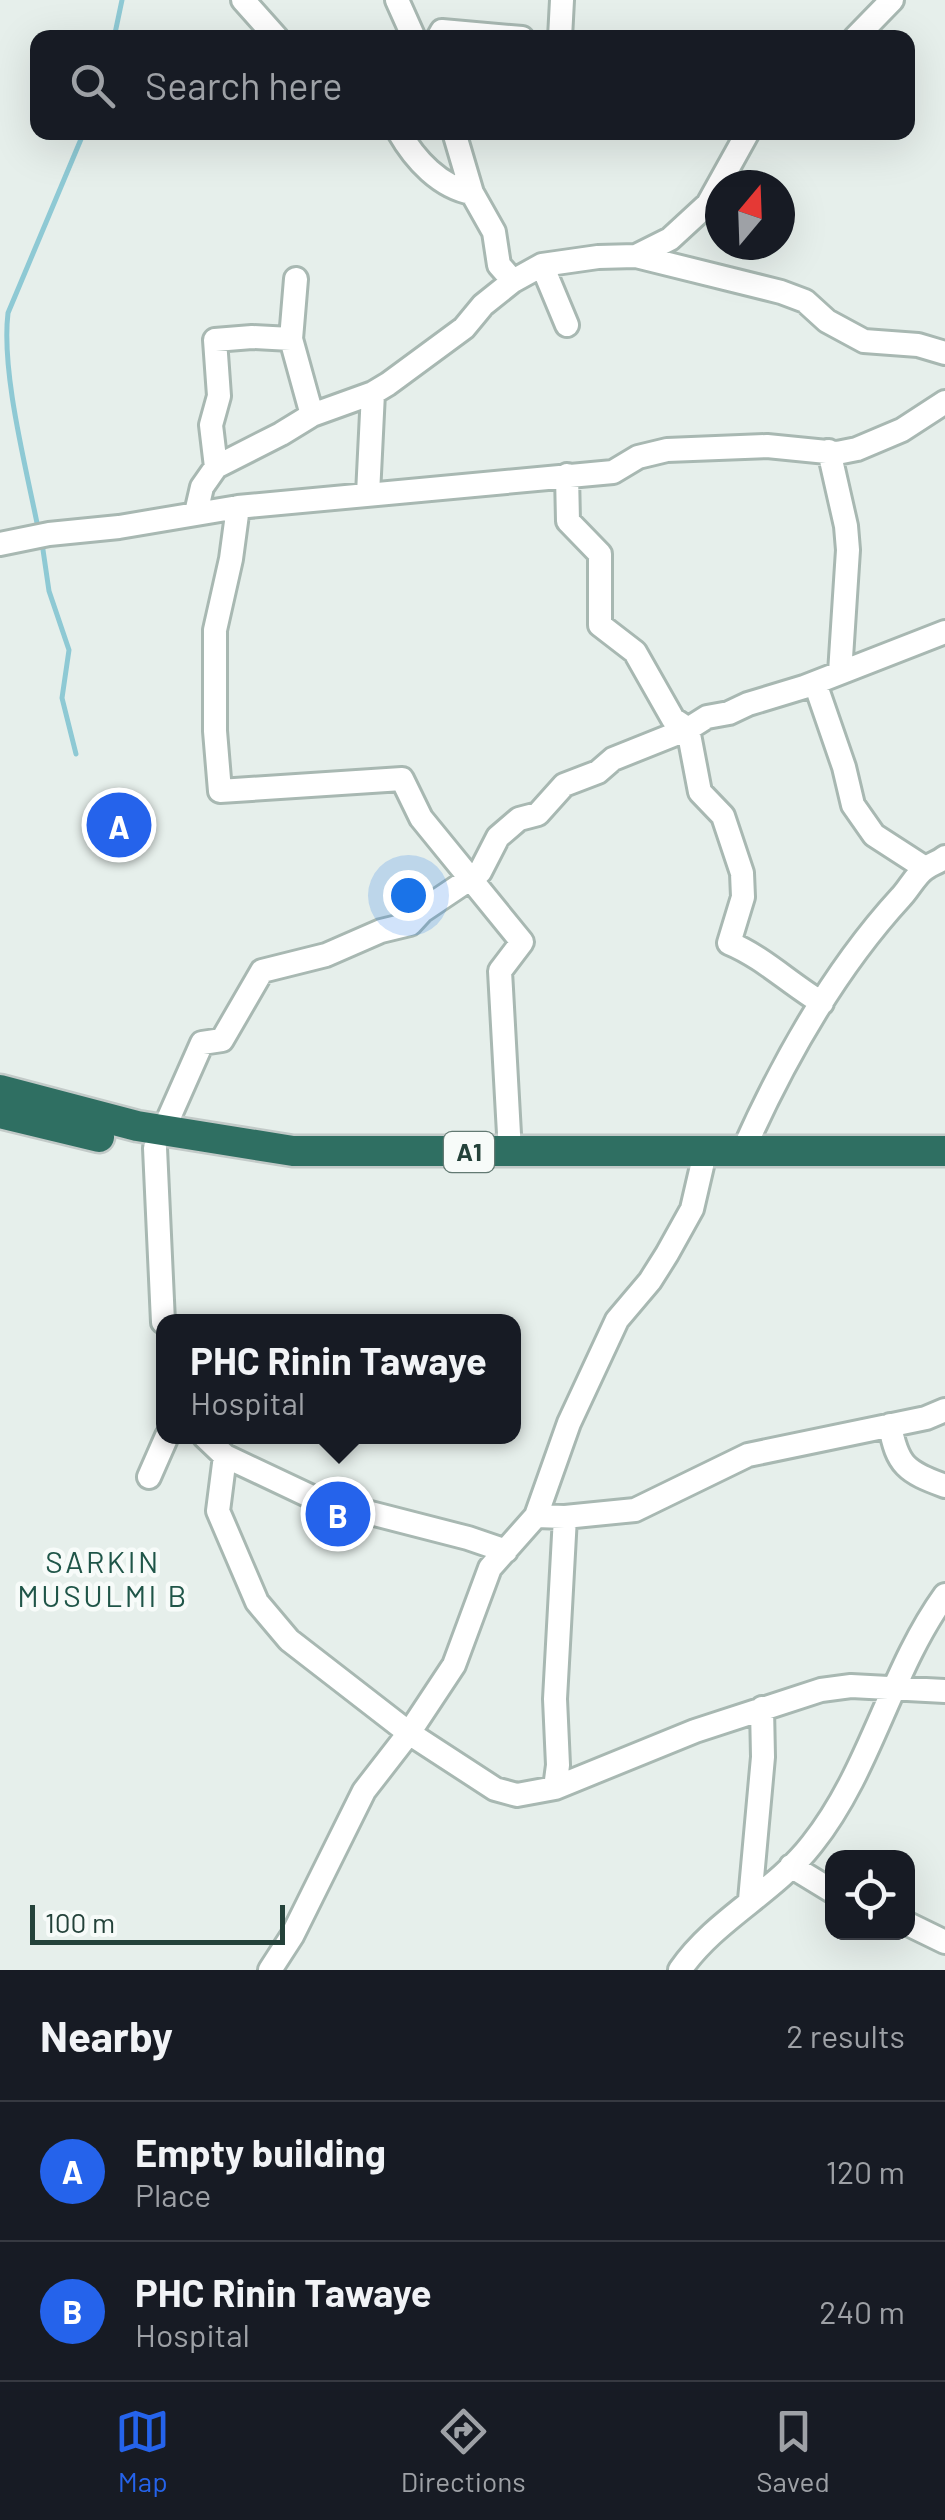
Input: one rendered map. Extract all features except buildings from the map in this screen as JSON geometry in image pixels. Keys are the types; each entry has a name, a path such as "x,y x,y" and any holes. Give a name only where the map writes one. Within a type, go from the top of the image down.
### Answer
{"highway":[{"name":"A1","path":"0,1090 248,1164 319,1168 945,1168"},
{"name":"A1","path":"0,1114 159,1140 293,1151 945,1151"}],"street":[{"path":"243,0 270,30"},
{"path":"397,0 410,30"},
{"path":"560,30 562,0"},
{"path":"862,30 892,0"},
{"path":"404,140 422,163 450,187 472,193"},
{"path":"456,140 472,193 494,232 499,265 513,282"},
{"path":"636,256 670,240 708,204 744,140"},
{"path":"196,513 202,488 216,467 282,434 312,414 373,393 464,328 484,305 513,282 542,266 598,257 636,256 781,292 806,302 827,322 864,341 918,345 945,353"},
{"path":"542,266 567,324"},
{"path":"296,279 291,339 312,414"},
{"path":"216,467 211,425 219,396 215,340 291,339"},
{"path":"368,494 373,393"},
{"path":"0,544 238,507 613,472 638,457 667,450 768,446 837,453 880,441 945,402"},
{"path":"829,451 848,550 840,672"},
{"path":"567,475 568,521 600,554 600,625 634,652 673,719 688,729 700,792 723,816 742,874 743,897 728,943 753,953 772,972 822,1003"},
{"path":"238,507 215,630 214,732 220,791 402,779 421,818 522,942 500,971 510,1152"},
{"path":"164,1314 159,1140 202,1043 222,1040 262,972 326,955 382,931 410,924 422,911 480,872 498,837 519,819 538,814 564,786 598,772 613,759 688,729 707,716 728,713 815,683 945,632"},
{"path":"743,1151 768,1096 822,1003 878,921 938,865 874,835 852,805 844,767 815,683"},
{"path":"270,1970 292,1936 364,1791 454,1665 490,1568 536,1516 569,1423 617,1320 650,1281 692,1209 702,1166"},
{"path":"536,1516 565,1518 636,1510 748,1455 945,1410"},
{"path":"890,1425 894,1449 903,1465 945,1486"},
{"path":"150,1477 163,1444"},
{"path":"212,1444 225,1456 316,1499 506,1551"},
{"path":"225,1456 218,1511 257,1602 289,1640 409,1732 495,1789 517,1795 555,1788 762,1708 821,1690 852,1686 945,1692"},
{"path":"555,1788 555,1699 565,1518"},
{"path":"680,1970 716,1929 812,1845 844,1794 945,1595"},
{"path":"750,1900 763,1757 762,1708"},
{"path":"790,1866 825,1887"},
{"path":"915,1927 945,1942"}],"waterway":[{"path":"116,30 122,0"},
{"path":"38,528 11,391 8,313 81,140"},
{"path":"42,543 49,591 69,650 62,698 76,754"}],"place":[{"name":"Empty building","path":"119,825"},
{"name":"PHC Rinin Tawaye","path":"338,1514"}],"district":[{"name":"SARKIN MUSULMI B","path":"103,1580"}]}
